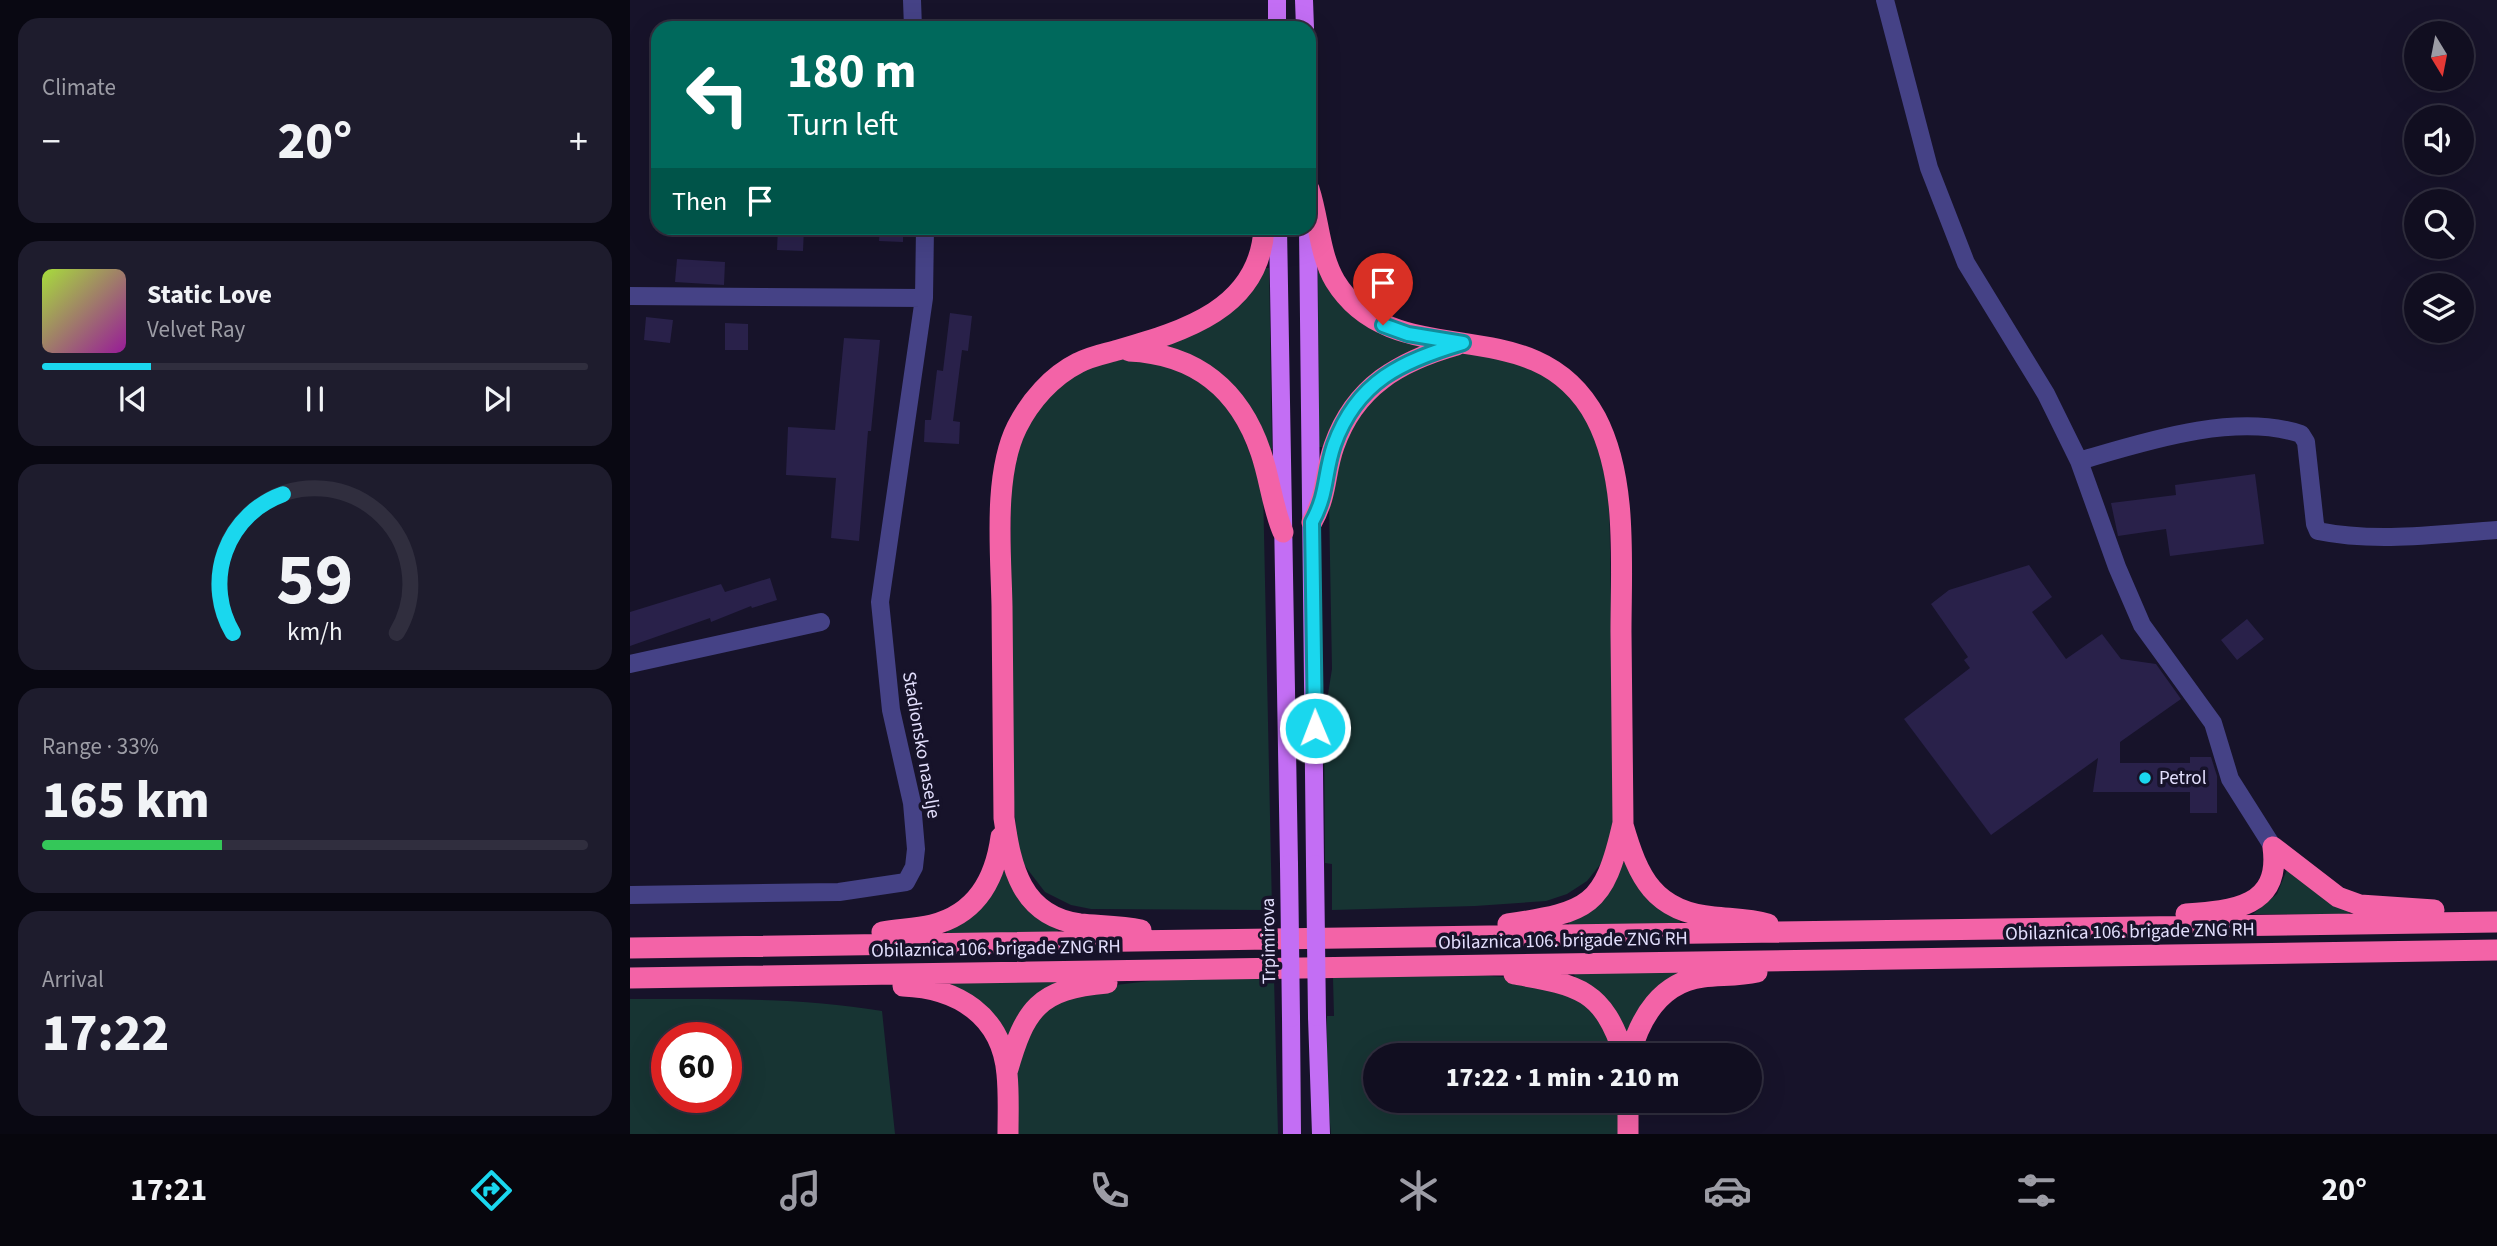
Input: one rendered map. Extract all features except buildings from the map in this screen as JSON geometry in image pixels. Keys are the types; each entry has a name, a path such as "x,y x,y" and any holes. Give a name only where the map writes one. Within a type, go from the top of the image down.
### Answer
{"highway":[{"path":"1316,210 1325,262 1345,295 1363,313 1383,325 1408,334 1502,348 1545,365 1581,396 1605,438 1616,483 1620,557 1623,823 1634,862 1658,895 1680,909 1705,916 1760,922 1792,932"},
{"path":"1167,940 1131,928 1078,923 1056,917 1039,906 1024,890 1009,856 1004,818 1002,569 1003,496 1008,455 1015,430 1039,394 1077,363 1195,325 1233,298 1246,283 1256,264 1264,235"},
{"path":"1312,522 1326,491 1327,472 1334,445 1343,425 1369,389 1407,361 1463,343"},
{"path":"1116,351 1152,352 1176,358 1216,381 1248,420 1260,451 1272,506 1283,531"},
{"path":"837,944 863,936 930,926 967,909 981,896 991,878 998,858 1004,818"},
{"path":"1468,936 1501,925 1557,917 1578,908 1597,894 1609,875 1623,823"},
{"path":"2273,847 2329,891 2360,905 2442,910 2487,922"},
{"path":"2124,928 2170,915 2235,908 2253,901 2265,892 2272,879 2275,864 2273,847"},
{"name":"Obilaznica 106. brigade ZNG RH","path":"630,948 2487,922"},
{"name":"Obilaznica 106. brigade ZNG RH","path":"630,978 2497,950"},
{"path":"1634,1043 1641,1023 1663,994 1701,977 1753,973 1790,960"},
{"path":"1474,965 1566,983 1587,995 1610,1020 1619,1043"},
{"path":"1007,1072 1024,1023 1035,1007 1049,997 1085,984 1105,983 1163,969"},
{"path":"841,974 888,985 929,987 959,997 977,1010 998,1041 1007,1072 1008,1134"},
{"path":"1628,1113 1628,1134"}],"main road":[{"path":"1276,0 1277,21"},
{"path":"1304,0 1305,21"},
{"name":"Trpimirova","path":"1278,235 1292,1134"},
{"path":"1307,235 1317,1017 1321,1134"}],"street":[{"path":"912,0 913,21"},
{"path":"1885,0 1929,168 1950,226 1979,287 2046,394 2079,461 2117,567 2142,625 2213,723 2230,779 2273,847"},
{"name":"Stadionsko naselje","path":"630,895 839,892 906,882 914,867 916,849 912,803 891,710 880,602 923,298 925,235"},
{"path":"630,296 923,298"},
{"path":"2079,461 2134,445 2220,428 2265,426 2286,429 2301,433 2306,442 2318,531 2372,536 2497,530"},
{"path":"630,664 821,622"}],"green space":[{"path":"1262,268 1269,268 1272,449 1267,449 1250,411 1162,346"},
{"path":"1318,271 1330,284 1422,342 1422,349 1393,359 1366,380 1326,447 1319,447"},
{"path":"1460,349 1496,351 1561,383 1595,431 1609,496 1615,818 1603,861 1587,881 1567,894 1546,901 1332,910 1332,864 1325,863 1324,719 1332,669 1329,504 1347,427 1385,381"},
{"path":"1111,358 1163,358 1230,403 1263,487 1272,910 1091,909 1071,905 1045,892 1018,857 1011,763 1011,487 1016,447 1029,414 1068,375"},
{"path":"1622,862 1628,862 1679,917 1680,923 1569,926 1569,920 1608,890"},
{"path":"2288,867 2349,910 2349,914 2253,914 2277,894"},
{"path":"1000,871 1006,871 1057,927 1058,932 947,934 947,928"},
{"path":"1684,970 1626,1034 1606,1000 1593,988 1575,979 1574,973"},
{"path":"1450,973 1504,977 1593,1003 1611,1043 1363,1043 1363,1113 1618,1113 1618,1134 1331,1134 1327,1089 1327,1016 1334,1016 1333,978"},
{"path":"1062,977 1063,983 1009,1041 985,1009 952,986 951,980"},
{"path":"1274,978 1278,1134 1016,1134 1015,1077 1036,1014 1082,989 1158,980"},
{"path":"630,999 788,1001 882,1011 895,1134 630,1134"}],"place":[{"name":"Petrol","path":"2145,778"}],"route":[{"path":"1315,728 1312,522 1322,505 1334,445 1355,407 1369,389 1388,373 1407,361 1463,343 1408,334 1383,325"}]}
